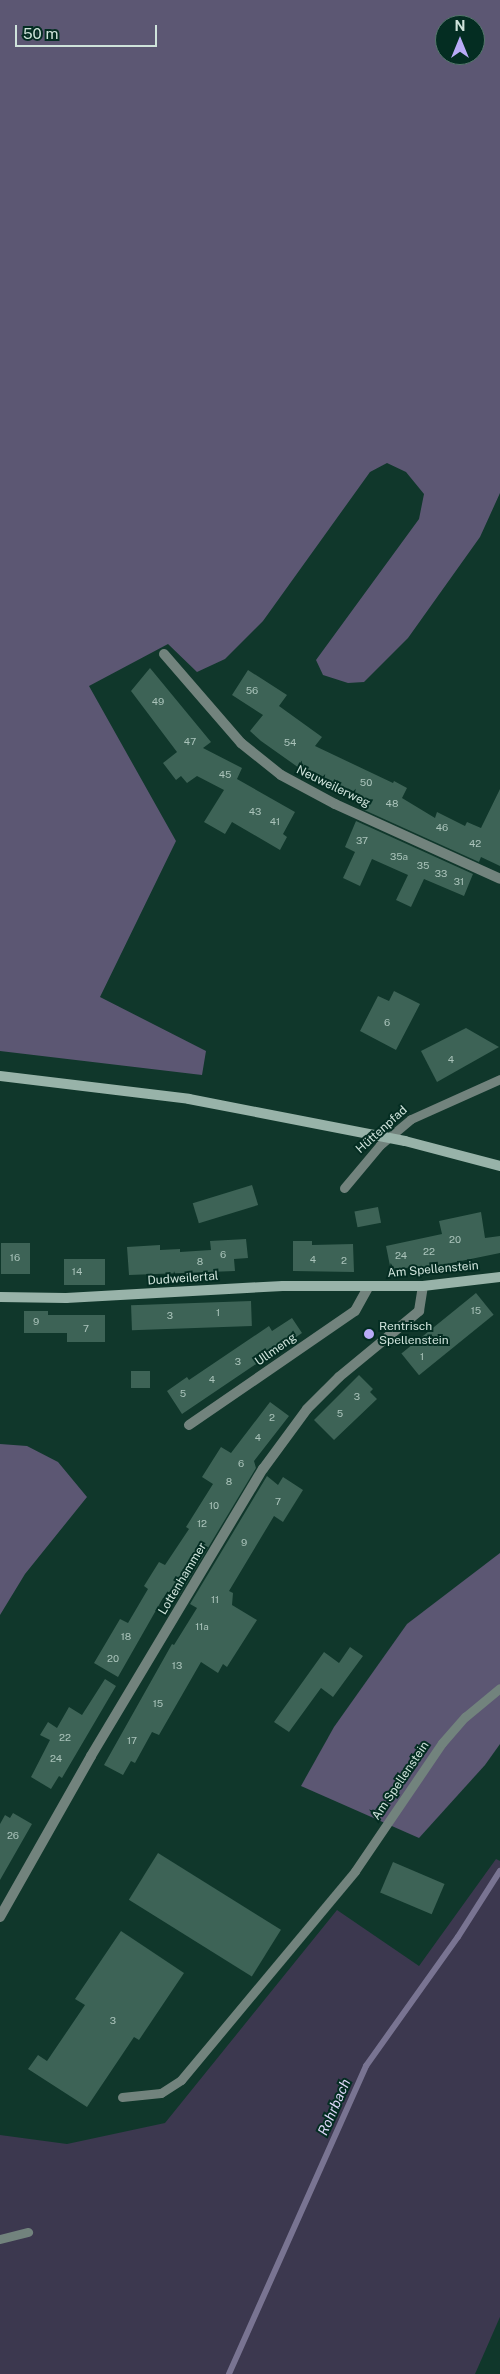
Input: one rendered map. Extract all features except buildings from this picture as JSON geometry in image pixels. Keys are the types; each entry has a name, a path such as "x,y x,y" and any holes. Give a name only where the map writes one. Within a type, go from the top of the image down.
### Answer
{"main road":[{"path":"0,1076 189,1099 405,1140 500,1166"},
{"name":"Am Spellenstein","path":"368,1288 423,1286 500,1276"},
{"name":"Dudweilertal","path":"0,1296 66,1298 283,1286 368,1288"}],"street":[{"name":"Neuweilerweg","path":"164,654 241,743 281,774 327,800 500,879"},
{"name":"Lottenhammer","path":"0,1918 91,1756 263,1470 308,1409 339,1377 419,1311 423,1286"},
{"name":"Ullmeng","path":"189,1425 355,1311 368,1288"}],"lane":[{"name":"Hüttenpfad","path":"344,1188 380,1145 411,1119 500,1078"},
{"name":"Am Spellenstein","path":"122,2097 161,2093 181,2080 355,1871 442,1743 465,1718 500,1688"},
{"path":"0,2239 28,2232"}],"shaded area":[{"path":"0,0 500,0 500,493 480,537 408,638 364,682 348,683 323,675 316,660 419,519 424,494 406,472 387,463 370,472 263,621 225,659 197,672 168,644 89,686 176,841 100,997 206,1051 202,1075 0,1051"},
{"path":"0,1444 27,1446 58,1462 87,1497 25,1574 0,1615"},
{"path":"500,1553 500,1744 485,1765 419,1838 301,1786 334,1727 407,1624"},
{"path":"496,1859 500,1861 500,2317 475,2374 0,2374 0,2135 67,2144 165,2123 337,1910 419,1966"}],"waterway":[{"name":"Rohrbach","path":"229,2374 366,2066 458,1937 500,1871"}],"place":[{"name":"Rentrisch Spellenstein","path":"369,1334"}]}
